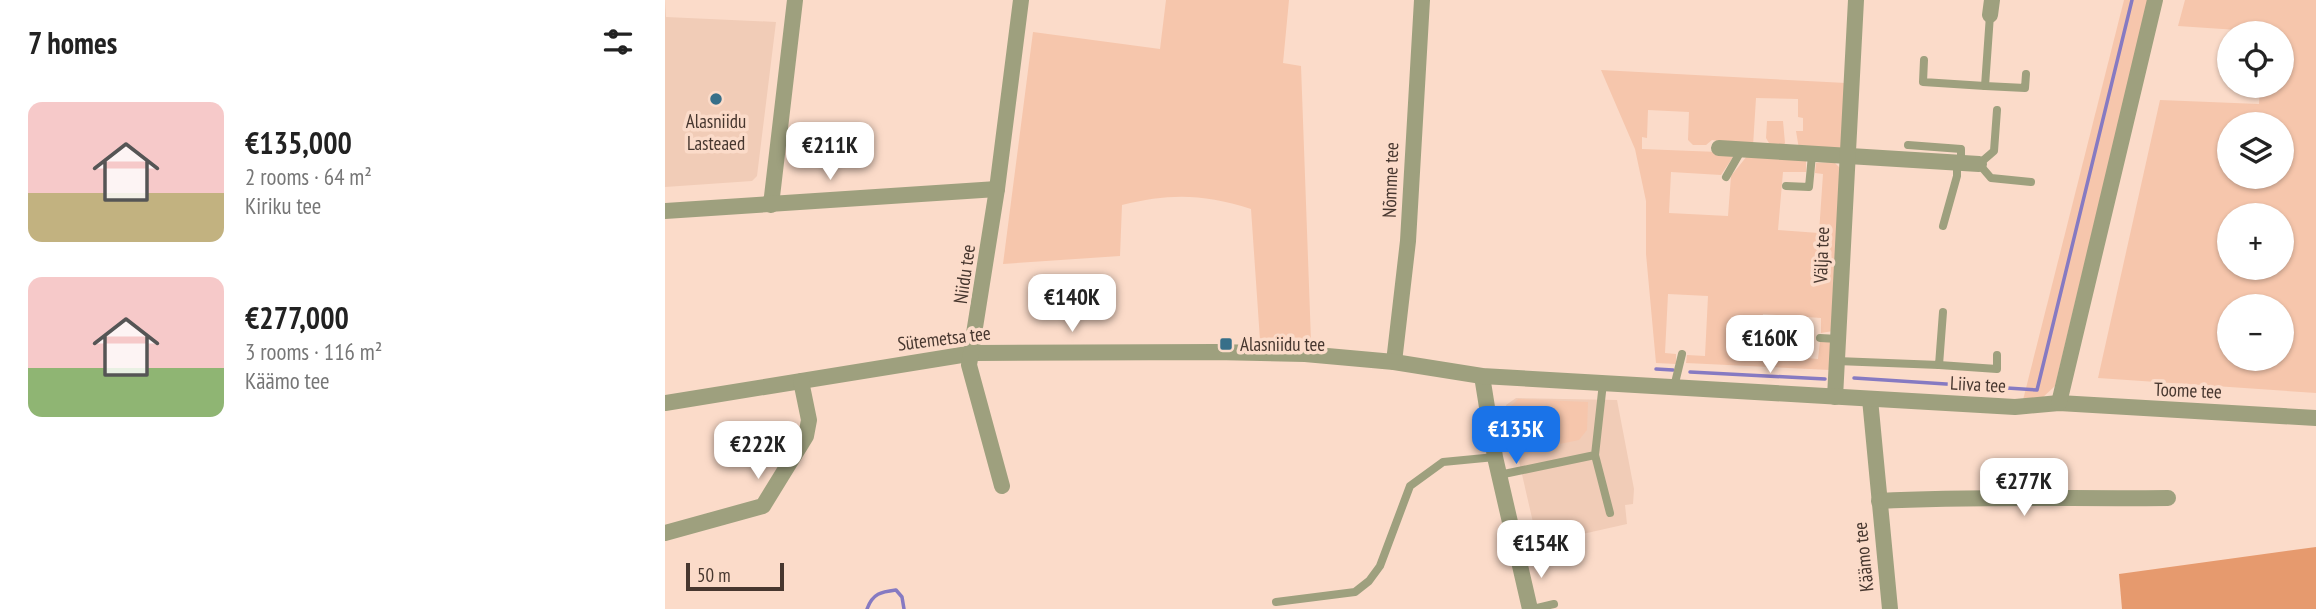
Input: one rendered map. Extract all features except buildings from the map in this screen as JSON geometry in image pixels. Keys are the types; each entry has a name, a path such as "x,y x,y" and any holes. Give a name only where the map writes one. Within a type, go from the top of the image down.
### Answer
{"street":[{"path":"771,205 795,0"},
{"path":"665,211 997,189 1021,0"},
{"name":"Nõmme tee","path":"1394,362 1408,241 1422,0"},
{"name":"Välja tee","path":"1835,397 1856,0"},
{"path":"2059,403 2155,0"},
{"path":"1719,148 1979,164"},
{"name":"Niidu tee","path":"997,189 974,353 969,365 1002,486"},
{"name":"Sütemetsa tee","path":"665,403 974,353 1304,354 1394,362 1482,376"},
{"path":"1482,376 1495,457 1531,609"},
{"name":"Liiva tee","path":"1482,376 2015,407 2059,403"},
{"path":"665,533 763,506 806,436 809,420 800,381"},
{"name":"Käämo tee","path":"1870,399 1890,609"},
{"name":"Toome tee","path":"2059,403 2316,418"},
{"name":"Käämo tee","path":"1879,501 1951,497 2029,500 2168,498"}],"lane":[{"path":"1985,86 1991,7"},
{"path":"1924,60 1923,82 2025,88 2026,74"},
{"path":"1997,110 1994,151 1979,164 1990,178 2031,182"},
{"path":"1907,145 1961,149 1957,176 1943,226"},
{"path":"1726,177 1741,151"},
{"path":"1786,186 1809,187 1812,155"},
{"path":"1939,365 1943,312"},
{"path":"1820,338 1838,339"},
{"path":"1674,387 1682,354"},
{"path":"1837,361 1997,369 1997,355"},
{"path":"1602,383 1595,455 1610,513"},
{"path":"1499,475 1595,455"},
{"path":"1276,602 1355,592 1369,582 1380,566 1410,486 1443,463 1495,457"},
{"path":"1531,609 1553,604"}],"shaded area":[{"name":"Alasniidu Lasteaed","path":"665,0 666,17 776,22 757,176 752,181 665,187"},
{"path":"1166,0 1289,0 1283,63 1301,66 1311,341 1260,340 1251,209 1234,204 1202,198 1172,197 1122,205 1120,256 1003,264 1033,32 1160,49"},
{"path":"2124,0 2148,0 2055,386 2041,399 2023,400"},
{"path":"2185,0 2316,0 2316,393 2098,378 2160,100 2259,104 2259,98 2294,98 2294,21 2217,21 2217,29 2178,26"},
{"path":"1601,70 1846,83 1844,146 1839,152 1799,149 1796,131 1803,131 1803,118 1798,117 1798,99 1756,98 1753,146 1712,140 1706,145 1693,145 1688,140 1689,112 1648,110 1647,138 1642,137 1642,149 1718,152 1733,157 1721,175 1671,172 1669,213 1728,216 1731,176 1747,156 1806,160 1806,172 1783,172 1778,230 1819,233 1823,174 1815,173 1816,163 1834,162 1841,169 1833,331 1821,333 1821,318 1763,314 1760,354 1818,359 1820,341 1831,342 1830,370 1686,363 1687,355 1705,356 1708,296 1668,294 1665,353 1676,354 1676,364 1656,363 1646,254 1646,201 1635,149"},
{"path":"1767,121 1783,121 1785,143 1781,149 1772,148 1766,138"},
{"path":"1516,398 1617,400 1634,489 1633,504 1625,505 1627,524 1538,544 1506,405"},
{"path":"1518,399 1588,402 1587,430 1579,440 1521,452 1510,407"},
{"path":"2316,547 2316,609 2122,609 2119,574"}],"waterway":[{"path":"1854,378 2037,390 2132,0"},
{"path":"1656,369 1673,370"},
{"path":"1690,372 1825,379"},
{"path":"867,609 878,594 896,590 902,597 904,609"}],"place":[{"name":"Alasniidu Lasteaed","path":"716,99"},
{"name":"Alasniidu tee","path":"1226,344"}]}
